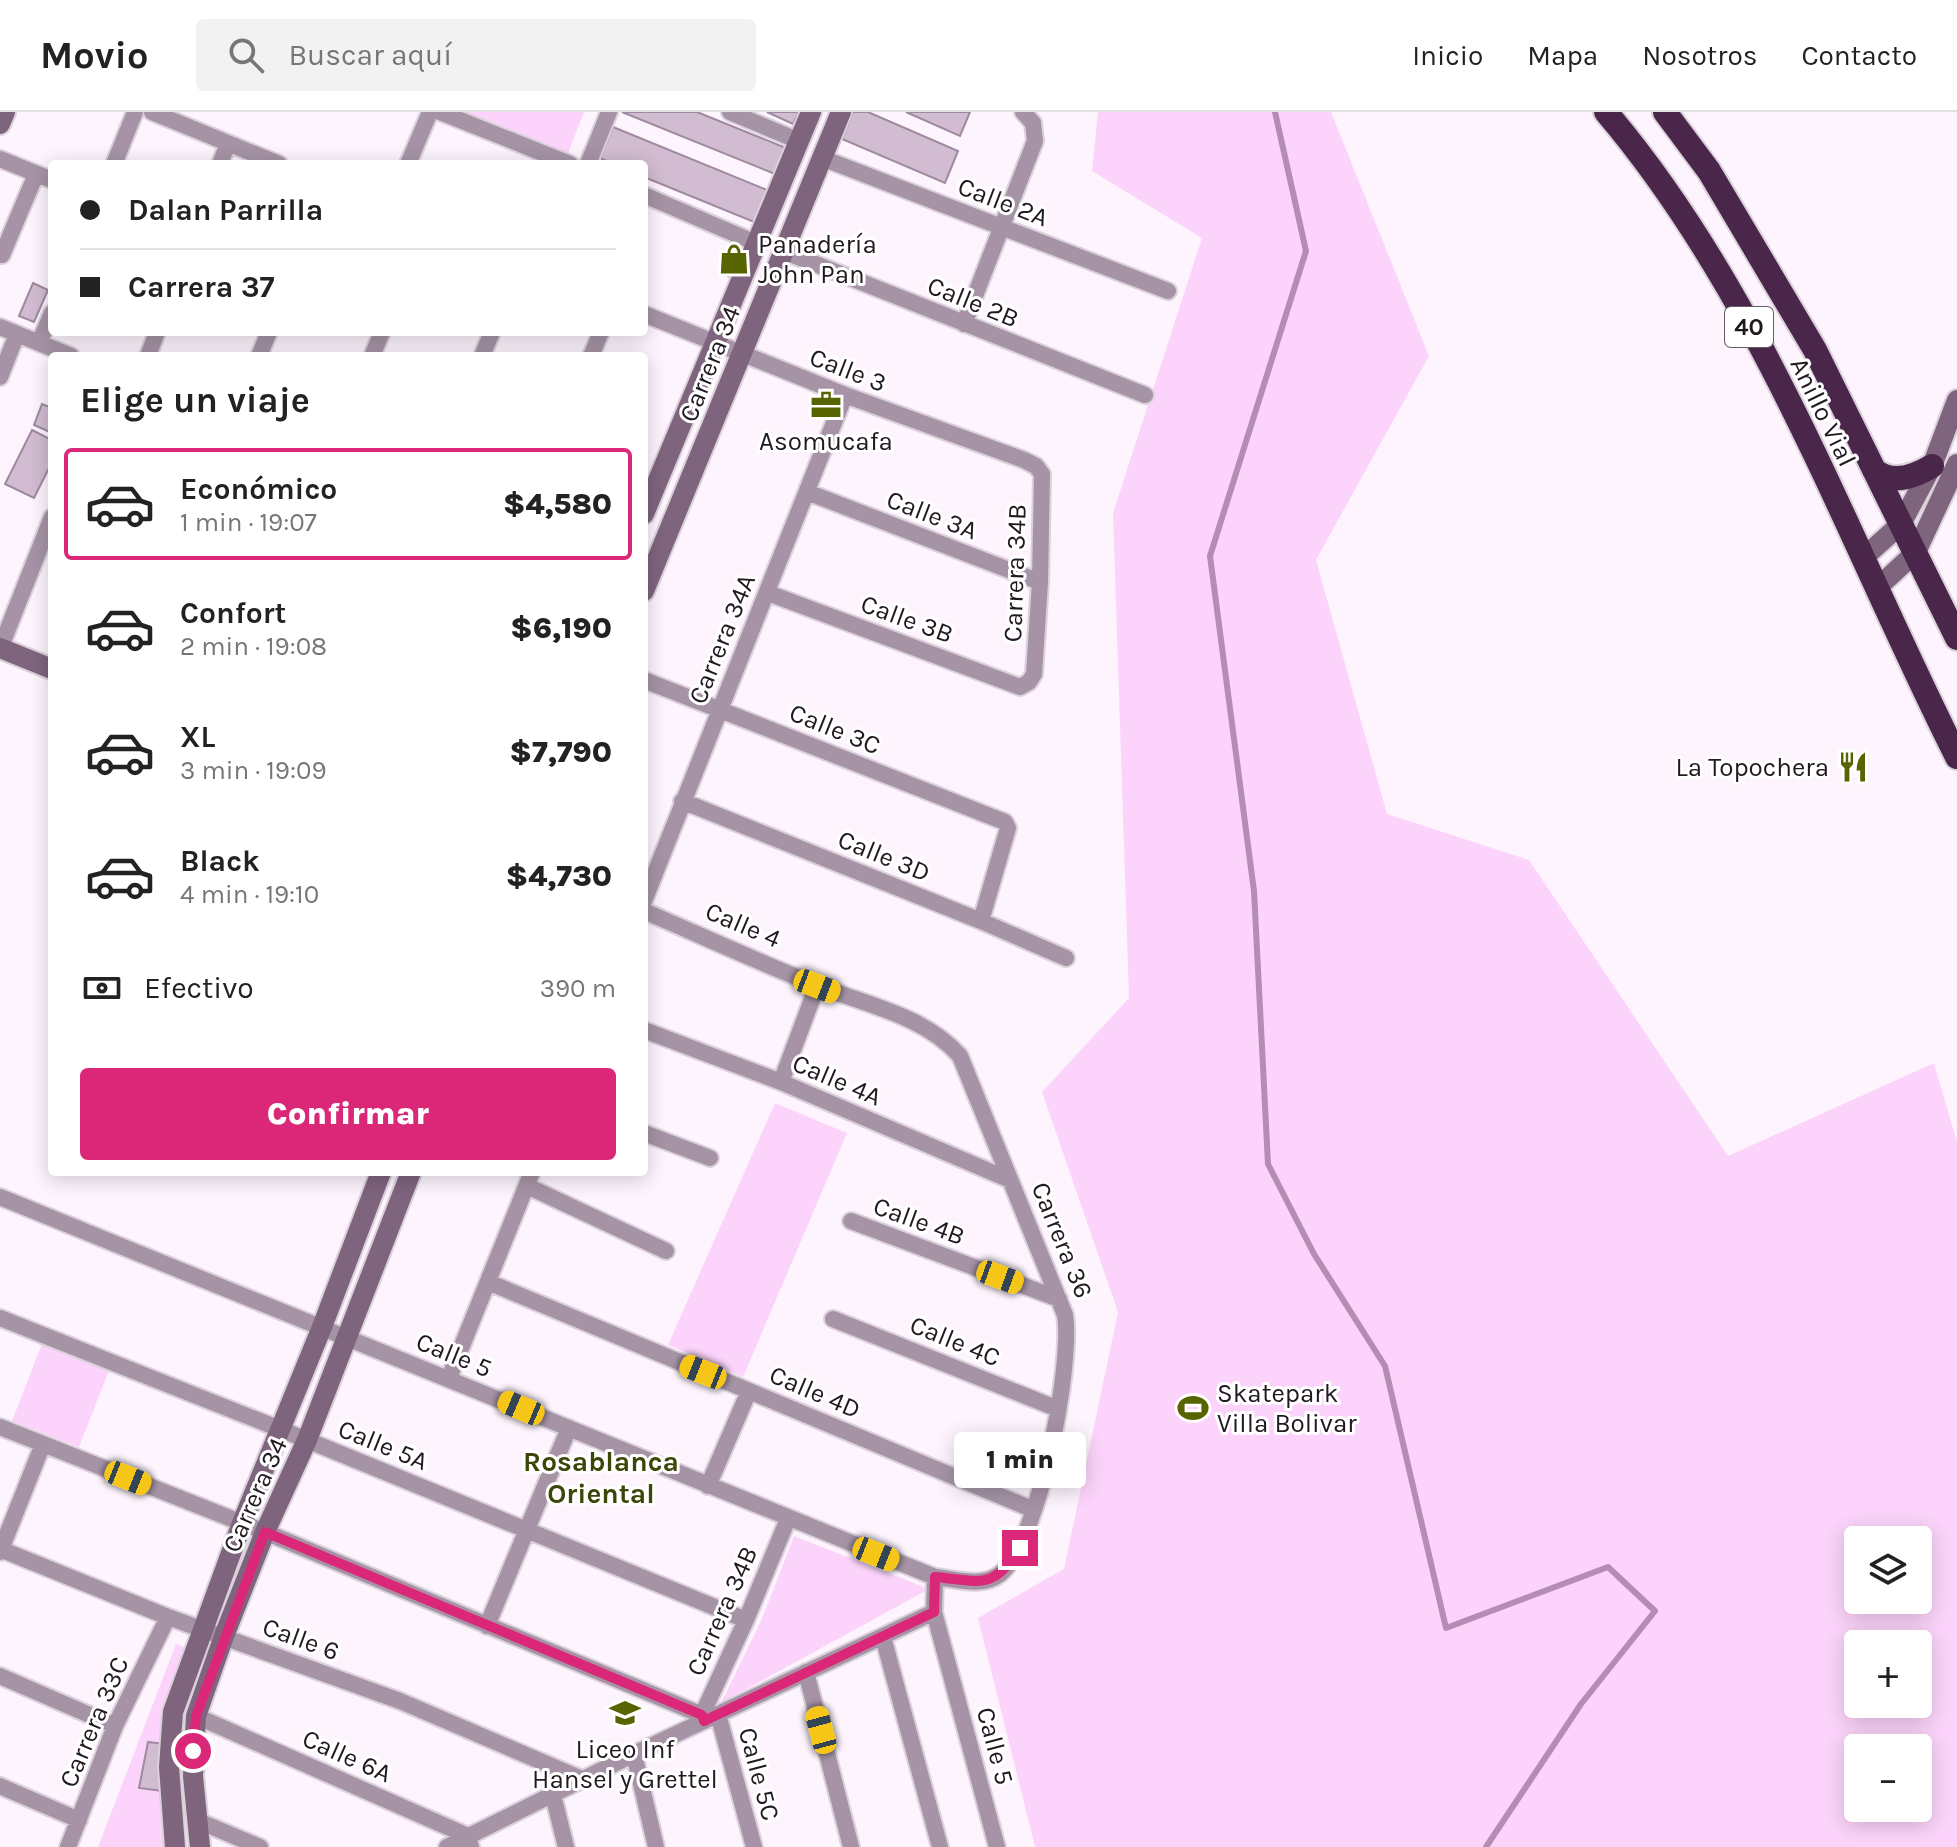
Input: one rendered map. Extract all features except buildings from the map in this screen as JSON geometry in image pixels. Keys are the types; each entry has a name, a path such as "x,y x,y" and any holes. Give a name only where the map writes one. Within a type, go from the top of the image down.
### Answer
{"highway":[{"name":"Anillo Vial","path":"1606,112 1654,173 1699,240 1753,333 1957,757"},
{"name":"Anillo Vial","path":"1665,112 1709,171 1789,311 1815,350 1957,638"},
{"path":"1874,470 1880,475 1898,479 1916,476 1932,466"}],"street":[{"path":"0,124 5,112"},
{"path":"116,160 135,112"},
{"path":"152,112 269,160"},
{"path":"410,160 430,112"},
{"path":"440,112 560,160"},
{"path":"590,160 609,112"},
{"path":"730,112 799,141"},
{"name":"Carrera 34","path":"648,504 811,112"},
{"name":"Carrera 34","path":"648,582 841,112"},
{"path":"964,324 1035,141 1028,118"},
{"path":"222,160 228,143"},
{"name":"Calle 2A","path":"822,158 1168,291"},
{"path":"0,159 48,178"},
{"path":"2,255 36,174"},
{"path":"648,197 756,243"},
{"name":"Calle 2B","path":"783,251 1145,395"},
{"name":"Calle 3","path":"648,316 743,356 1036,466"},
{"path":"39,343 48,322"},
{"path":"0,327 61,352"},
{"path":"0,377 17,334"},
{"name":"Carrera 34A","path":"648,890 845,395"},
{"path":"1862,559 1901,524 1932,466 1957,400"},
{"path":"1876,589 1916,552 1957,464"},
{"name":"Carrera 34B","path":"1029,682 1034,674 1040,582 1042,474 1036,466"},
{"name":"Calle 3A","path":"807,492 1040,582"},
{"path":"48,527 0,648 48,667"},
{"name":"Calle 3B","path":"768,593 1020,687 1029,682"},
{"name":"Calle 3C","path":"648,681 1007,825 981,921"},
{"name":"Calle 3D","path":"682,801 1066,958"},
{"name":"Calle 4","path":"648,913 817,986 920,1025 952,1047"},
{"path":"781,1082 817,986"},
{"name":"Calle 4A","path":"648,1032 781,1082 1010,1180"},
{"name":"Carrera 36","path":"935,1577 985,1582 999,1575 1020,1548 1034,1510 1058,1409 1067,1339 1065,1315 1059,1299 967,1071 952,1047"},
{"path":"648,1135 710,1158"},
{"name":"Carrera 34","path":"175,1847 169,1767 173,1712 242,1523 379,1176"},
{"name":"Carrera 34","path":"200,1847 193,1776 196,1716 265,1532 307,1440 409,1176"},
{"path":"449,1378 530,1179 666,1251"},
{"name":"Calle 5","path":"0,1197 935,1577 934,1612 997,1847"},
{"name":"Calle 4B","path":"851,1221 1059,1299"},
{"name":"Calle 4D","path":"488,1282 1034,1510"},
{"name":"Calle 5A","path":"0,1318 746,1620"},
{"name":"Calle 4C","path":"833,1319 1058,1409"},
{"path":"708,1486 749,1391"},
{"path":"0,1427 265,1532 708,1717"},
{"path":"487,1626 569,1428"},
{"path":"0,1551 43,1444"},
{"name":"Carrera 34B","path":"708,1717 788,1519"},
{"name":"Calle 6","path":"0,1551 168,1617 400,1701 582,1779"},
{"path":"447,1847 470,1841 582,1779 934,1612"},
{"name":"Carrera 33C","path":"68,1847 115,1726 168,1617"},
{"path":"883,1637 940,1847"},
{"path":"806,1672 851,1847"},
{"path":"0,1676 115,1726"},
{"name":"Calle 6A","path":"196,1716 470,1841"},
{"name":"Calle 5C","path":"708,1717 754,1847"},
{"path":"634,1754 656,1847"},
{"path":"0,1786 79,1820"},
{"path":"553,1795 566,1847"},
{"path":"196,1820 260,1847"}],"shaded area":[{"path":"457,112 584,112 567,156"},
{"path":"1098,112 1331,112 1429,356 1316,560 1387,814 1529,860 1728,1156 1934,1063 1957,1142 1957,1847 1035,1847 978,1618 1064,1569 1118,1312 1042,1092 1129,998 1113,513 1202,238 1092,171"},
{"path":"775,1103 847,1133 743,1377 668,1345"},
{"path":"43,1341 110,1368 79,1447 12,1421"},
{"path":"794,1536 929,1589 721,1703 761,1621"},
{"path":"176,1644 189,1649 160,1733 165,1847 98,1847"}],"waterway":[{"path":"1275,112 1306,251 1210,556 1254,891 1268,1164 1314,1254 1385,1366 1446,1628 1608,1567 1655,1611 1581,1704 1486,1847"}],"place":[{"name":"Panadería John Pan","path":"734,259"},
{"name":"Asomucafa","path":"826,405"},
{"name":"La Topochera","path":"1853,767"},
{"name":"Skatepark Villa Bolivar","path":"1193,1408"},
{"name":"Liceo Inf Hansel y Grettel","path":"625,1713"}],"district":[{"name":"Rosablanca Oriental","path":"601,1477"}],"route":[{"path":"193,1751 196,1716 265,1532 702,1715 704,1721 934,1612 935,1577 985,1582 999,1575 1020,1548"}]}
